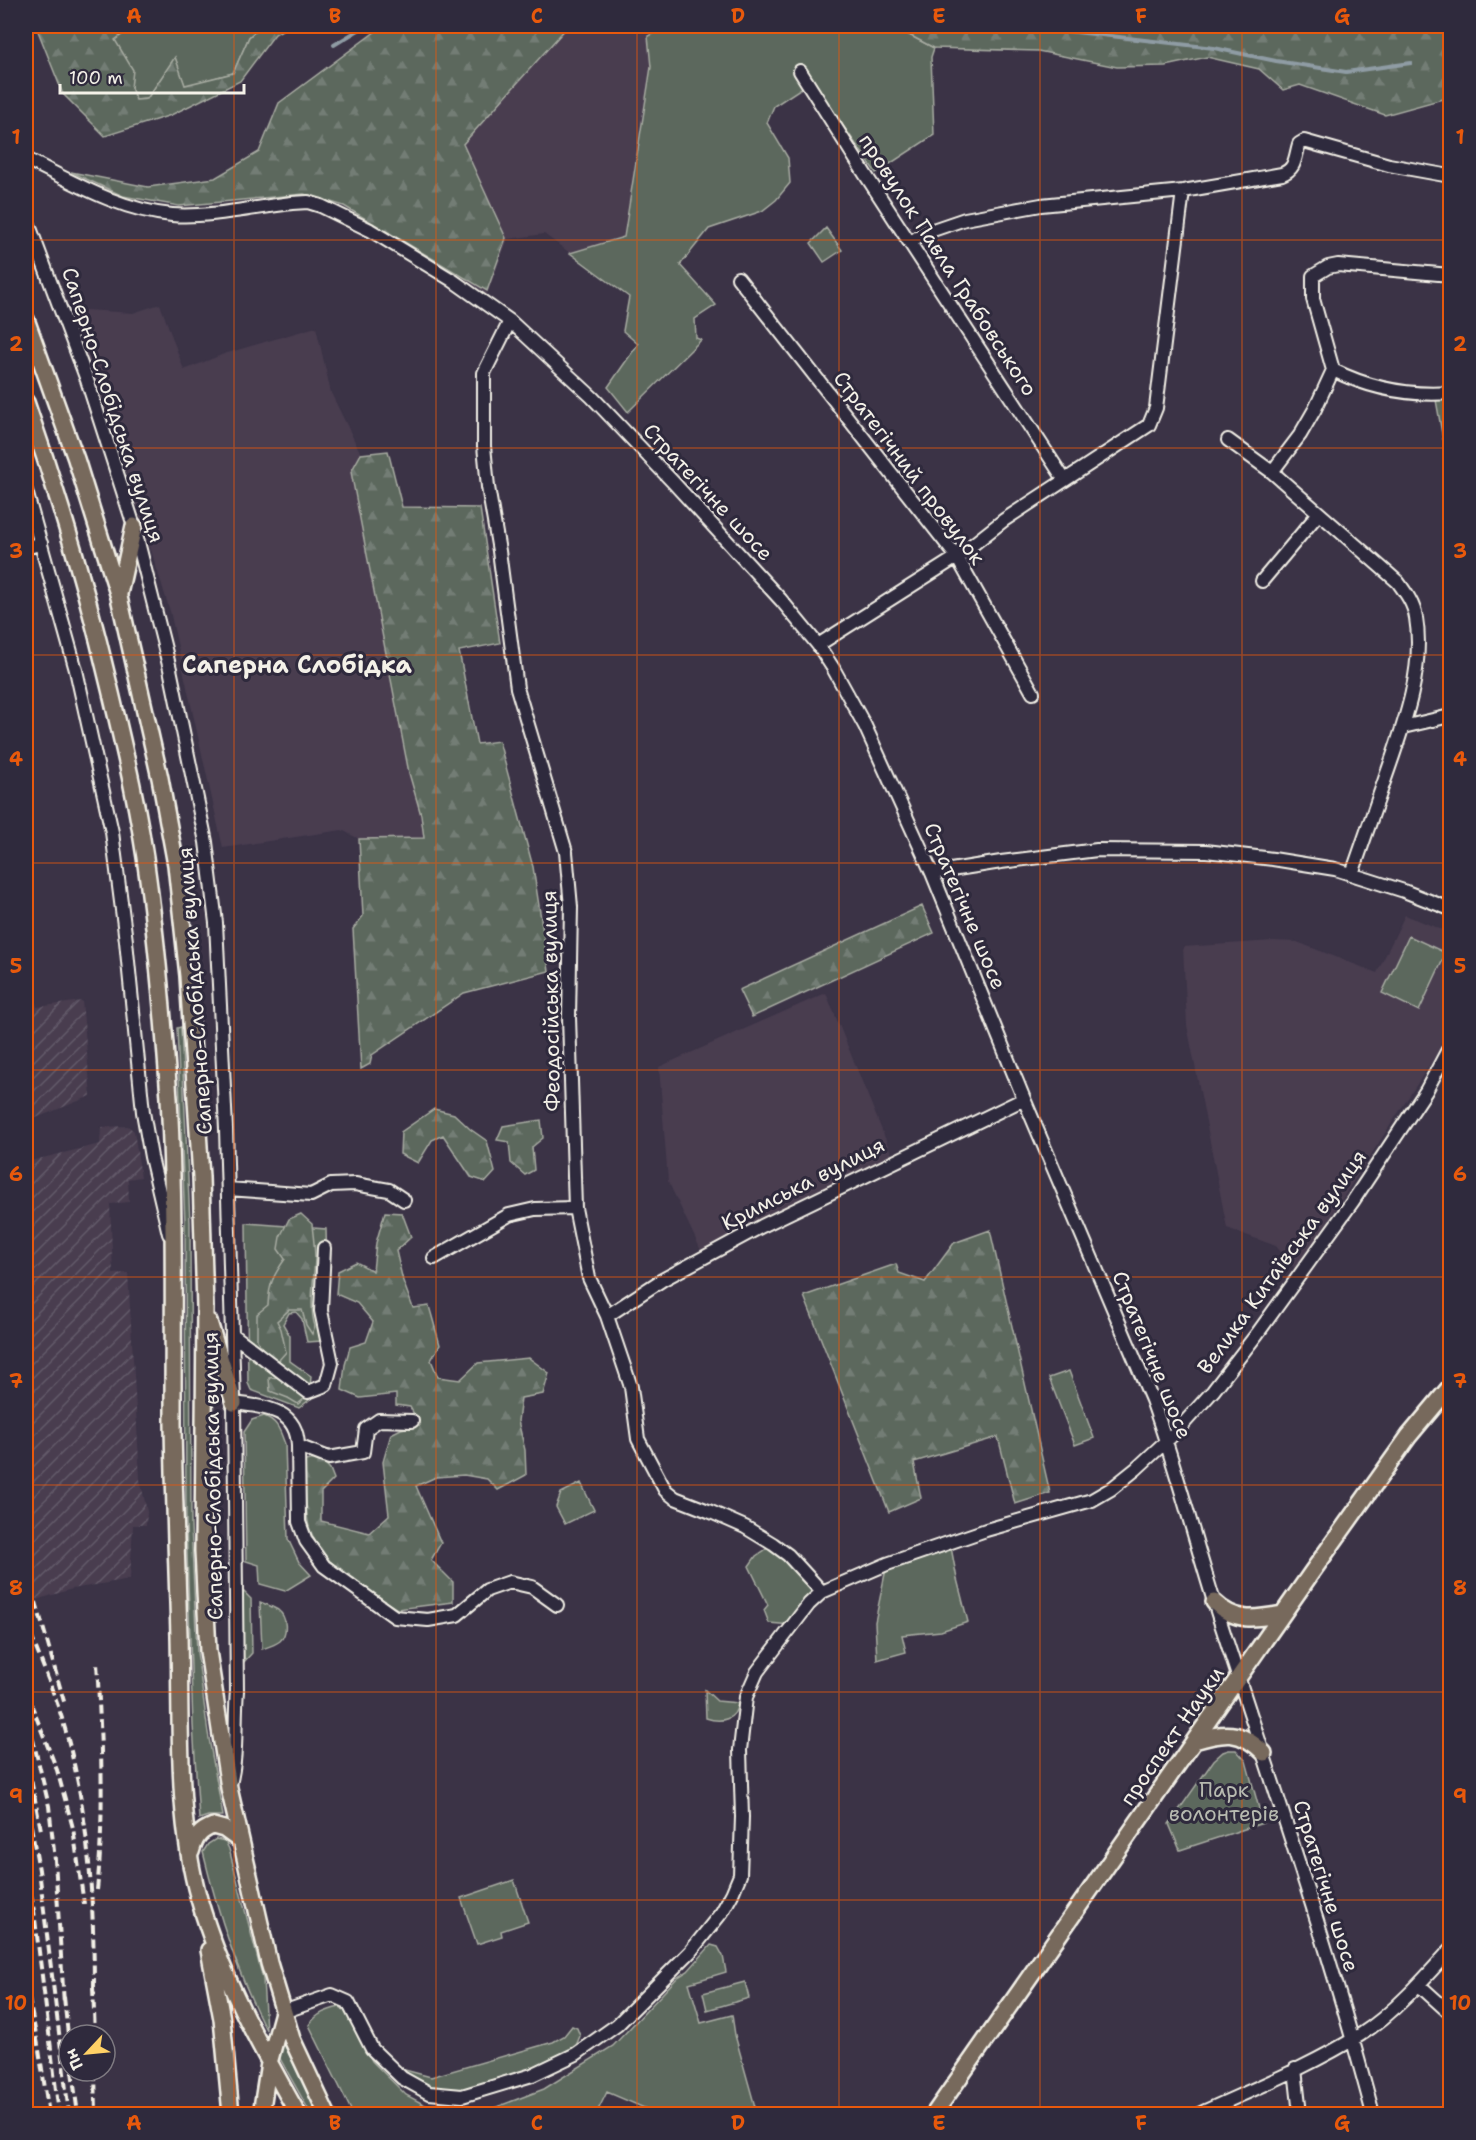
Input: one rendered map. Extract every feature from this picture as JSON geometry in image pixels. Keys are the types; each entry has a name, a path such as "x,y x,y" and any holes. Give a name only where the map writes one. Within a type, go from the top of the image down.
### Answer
{"main road":[{"name":"Саперно-Слобідська вулиця","path":"26,319 76,459 118,597 158,767 176,865 188,976 198,1110 205,1307 204,1551 208,1651 239,1840 269,1963 292,2039 327,2115"},
{"name":"Саперно-Слобідська вулиця","path":"26,402 62,507 81,572 120,728 137,809 158,960 169,1100 174,1256 173,1428 180,1710 184,1814 190,1855 198,1896 220,1961 242,2011 298,2115"},
{"path":"118,597 134,526"},
{"path":"205,1307 234,1403"},
{"name":"проспект Науки","path":"934,2114 1282,1614 1409,1436 1450,1386"},
{"path":"1214,1602 1227,1612 1245,1620 1282,1614"},
{"path":"1194,1741 1214,1735 1235,1734 1255,1744 1264,1753"},
{"path":"190,1855 195,1839 213,1826 224,1829 239,1840"},
{"path":"198,1896 222,2019 231,2115"},
{"path":"261,2115 269,2063 283,2012"}],"street":[{"name":"провулок Павла Грабовського","path":"800,71 864,174 1064,479"},
{"path":"910,243 924,233 965,219 1041,206 1183,191 1290,171 1299,144 1304,141 1389,165 1450,176"},
{"name":"Стратегічне шосе","path":"26,159 98,195 131,207 171,214 189,215 308,202 340,214 397,247 482,300 510,321 592,397 781,600 818,645 865,726 932,873 1024,1099 1152,1400 1167,1441 1214,1602 1264,1753 1353,2039 1373,2115"},
{"path":"818,645 957,557 1004,519 1149,425 1156,408 1183,191"},
{"name":"Саперно-Слобідська вулиця","path":"26,217 83,369 134,526 170,669 207,842 216,923 224,1064 234,1403 237,1691 235,1764 229,1788"},
{"path":"1272,472 1300,435 1333,370 1313,299 1313,276 1328,267 1338,265 1450,275"},
{"name":"Стратегічний провулок","path":"738,278 957,557 1033,693"},
{"name":"Феодосійська вулиця","path":"510,321 484,373 484,446 517,688 566,852 571,907 569,1017 575,1208 589,1278 607,1316 631,1387 638,1439 665,1490 675,1498 745,1527 773,1544 788,1555 822,1592"},
{"path":"1333,370 1377,388 1450,393"},
{"path":"1228,440 1272,472 1398,582 1409,597 1416,615 1419,640 1418,660 1403,727 1352,874"},
{"name":"Саперно-Слобідська вулиця","path":"26,491 76,670 111,832 126,942 143,1112 174,1256"},
{"path":"1262,581 1319,513"},
{"path":"26,548 41,543"},
{"path":"1403,727 1450,716"},
{"path":"932,873 1097,850 1206,851 1335,869 1404,891 1450,909"},
{"name":"Велика Китаївська вулиця","path":"283,2012 332,1995 348,2002 372,2049 402,2078 429,2092 462,2096 532,2074 576,2054 617,2025 690,1952 722,1912 740,1875 742,1817 740,1750 746,1697 757,1672 775,1646 822,1592 886,1564 986,1530 1092,1500 1123,1479 1167,1441 1213,1391 1353,1201 1426,1091 1450,1046"},
{"name":"Кримська вулиця","path":"607,1316 662,1280 762,1226 1024,1099"},
{"path":"228,1189 310,1195 331,1185 355,1184 388,1190 404,1200"},
{"path":"434,1258 509,1215 535,1209 575,1208"},
{"path":"232,1334 308,1392 326,1385 332,1363 321,1311 324,1248"},
{"path":"234,1403 276,1410 287,1416 298,1434 299,1522 306,1541 324,1566 395,1617 428,1620 458,1615 487,1590 510,1582 532,1587 557,1605"},
{"path":"298,1446 329,1458 363,1452 366,1429 380,1420 412,1421"},
{"path":"1198,2115 1353,2039 1371,2027 1419,1985 1450,1950"},
{"path":"1419,1985 1450,2013"},
{"path":"1295,2069 1300,2115"}],"shaded area":[{"path":"568,26 643,26 648,36 651,67 623,237 570,253 544,234 508,239 486,297 362,222 386,146 462,144"},
{"path":"160,304 184,370 224,354 316,327 331,393 361,454 351,472 409,773 421,815 424,838 359,839 342,830 223,848 170,611 122,457 70,309 133,313"},
{"path":"1405,915 1450,933 1450,1020 1438,1052 1296,1270 1276,1246 1227,1228 1187,1025 1183,947 1273,941 1297,942 1377,973"},
{"path":"26,965 37,1007 82,1001 91,1096 26,1122"},
{"path":"826,993 894,1160 708,1265 668,1181 659,1067"},
{"path":"128,1126 134,1131 141,1177 128,1179 129,1202 110,1204 113,1274 128,1273 140,1479 147,1512 146,1525 133,1525 130,1579 72,1589 26,1603 26,1162 100,1144 101,1127"}],"green space":[{"path":"36,26 134,26 115,40 133,70 131,88 136,100 147,99 175,57 185,85 233,73 249,37 261,26 289,26 275,34 240,81 171,115 105,136 63,94"},
{"path":"134,26 261,26 249,37 233,73 185,86 175,58 147,99 135,100 131,88 132,70 114,39"},
{"path":"383,26 568,26 463,144 506,238 487,291 344,206 304,194 179,206 123,196 71,172 148,187 215,178 259,152 279,103"},
{"path":"668,26 892,26 934,48 931,57 934,135 876,173 812,81 774,106 767,123 788,158 790,183 776,200 762,211 709,229 680,265 716,305 695,319 696,338 701,340 628,412 608,387 638,344 623,331 629,297 570,253 624,237 651,67 648,36"},
{"path":"892,26 1450,26 1450,97 1385,115 1300,85 1283,90 1259,69 1207,57 1165,66 1117,67 1038,51 934,48"},
{"path":"826,228 842,250 824,262 811,243"},
{"path":"1450,398 1450,440 1443,439 1436,400"},
{"path":"388,451 402,507 480,508 500,643 459,651 477,744 499,741 533,867 549,971 464,993 372,1055 370,1064 361,1069 353,929 363,916 359,839 424,838 421,815 409,773 351,472 361,454"},
{"path":"922,906 934,933 752,1017 739,990"},
{"path":"1409,936 1446,953 1419,1011 1382,993"},
{"path":"181,1027 190,1222 191,1525 197,1652 208,1733 223,1816 208,1816 199,1819 193,1725 186,1524 185,1223 177,1028"},
{"path":"434,1109 454,1114 487,1141 495,1172 486,1182 471,1177 443,1135 432,1140 418,1163 400,1154 401,1132"},
{"path":"541,1120 543,1138 532,1147 534,1170 525,1175 511,1163 509,1142 497,1140 503,1126"},
{"path":"385,1212 402,1213 411,1237 396,1251 403,1281 413,1308 429,1306 440,1345 431,1360 438,1377 460,1380 478,1363 529,1358 549,1373 543,1394 521,1398 518,1421 525,1450 526,1475 498,1490 487,1479 464,1475 436,1477 416,1486 441,1543 431,1560 453,1582 453,1602 397,1609 347,1576 325,1555 310,1530 306,1496 305,1461 320,1458 330,1469 334,1479 321,1492 321,1521 369,1533 389,1515 383,1462 391,1434 401,1429 420,1425 410,1407 396,1405 396,1394 360,1398 342,1390 350,1347 366,1342 373,1322 357,1303 336,1294 338,1271 356,1262 373,1271 376,1243"},
{"path":"301,1214 312,1224 315,1259 312,1311 315,1326 312,1334 306,1325 302,1310 289,1310 277,1321 286,1352 279,1360 267,1357 257,1340 257,1314 268,1305 272,1280 285,1259 278,1249 280,1237 289,1219"},
{"path":"246,1223 326,1229 328,1308 317,1311 322,1341 307,1342 302,1319 296,1312 289,1313 283,1324 290,1336 290,1361 311,1376 309,1400 299,1408 251,1390 248,1383"},
{"path":"990,1230 1050,1493 1015,1504 998,1437 914,1462 921,1498 889,1512 804,1296 896,1264 899,1273 925,1282 954,1243"},
{"path":"1069,1371 1094,1438 1075,1445 1049,1378"},
{"path":"280,1377 306,1397 298,1404 270,1391 269,1378"},
{"path":"264,1416 275,1424 285,1444 288,1539 299,1562 311,1575 285,1591 260,1584 259,1565 246,1561 244,1432 252,1420"},
{"path":"581,1483 594,1510 565,1524 556,1507 561,1493"},
{"path":"950,1542 968,1622 941,1631 902,1635 906,1652 877,1660 875,1622 887,1564"},
{"path":"771,1546 822,1592 792,1625 769,1623 764,1610 768,1605 749,1566 756,1556"},
{"path":"243,1591 251,1599 252,1653 243,1663"},
{"path":"260,1602 278,1610 285,1625 283,1638 274,1645 262,1649"},
{"path":"705,1690 717,1701 738,1703 731,1717 722,1720 706,1718"},
{"name":"Парк волонтерів","path":"1229,1750 1236,1750 1246,1761 1263,1823 1180,1850 1169,1824 1214,1760"},
{"path":"216,1839 225,1841 229,1849 263,1979 266,2030 237,1965 209,1875 203,1852 208,1844"},
{"path":"514,1880 528,1922 501,1931 502,1936 477,1944 461,1898"},
{"path":"711,1945 718,1947 723,1956 726,1972 689,1983 701,2023 732,2015 735,2035 757,2114 651,2114 647,2109 607,2092 596,2114 353,2114 309,2025 323,2013 340,2007 347,2013 372,2061 406,2095 425,2105 448,2111 494,2108 544,2089 613,2046"},
{"path":"745,1982 749,1998 707,2010 703,1993"},
{"path":"572,2026 577,2028 580,2036 575,2048 510,2078 475,2088 440,2090 414,2080 401,2069 431,2077 553,2042 564,2036"},
{"path":"283,2042 318,2114 311,2114 278,2055"}],"waterway":[{"path":"334,45 365,26"},
{"path":"1024,26 1214,48 1346,72 1411,63"}],"railway":[{"path":"36,1602 65,1705"},
{"path":"26,1623 59,1709 77,1779 91,1887 94,1995"},
{"path":"97,1662 102,1804 97,1890"},
{"path":"26,1691 57,1770 73,1828 84,1904"},
{"path":"26,1711 49,1806 55,1860 64,2004"},
{"path":"26,1754 41,1830"},
{"path":"26,1799 39,1870 69,2114"},
{"path":"26,1867 34,1911 59,2114"},
{"path":"26,1984 49,2114"},
{"path":"93,1987 94,2023"},
{"path":"64,1997 67,2023"},
{"path":"74,2083 78,2114"},
{"path":"95,2083 96,2114"}],"district":[{"name":"Саперна Слобідка","path":"297,665"}]}
